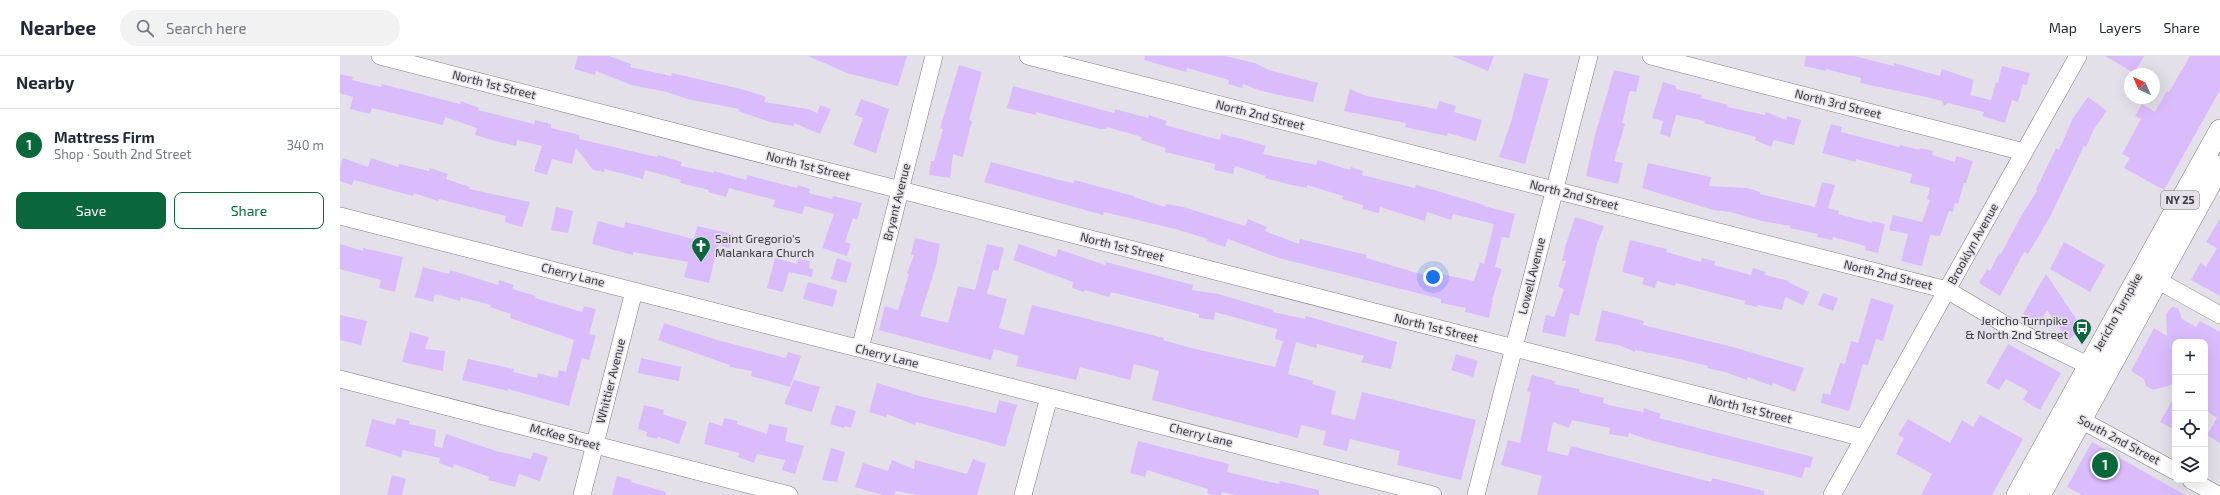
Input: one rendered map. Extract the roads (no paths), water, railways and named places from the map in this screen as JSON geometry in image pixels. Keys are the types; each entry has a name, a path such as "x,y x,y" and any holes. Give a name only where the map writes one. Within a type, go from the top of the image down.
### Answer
{"main road":[{"name":"Jericho Turnpike","path":"2017,495 2071,415 2149,275 2220,130"},
{"name":"Jericho Turnpike","path":"2149,275 2220,166"},
{"name":"Jericho Turnpike","path":"2040,495 2071,415"}],"street":[{"name":"North 1st Street","path":"380,56 1864,438"},
{"name":"Bryant Avenue","path":"860,349 934,56"},
{"name":"North 2nd Street","path":"1028,56 1947,290 2011,328 2096,370"},
{"name":"Lowell Avenue","path":"1476,495 1588,56"},
{"name":"North 3rd Street","path":"1651,56 2024,152"},
{"name":"Brooklyn Avenue","path":"1832,495 2078,56"},
{"name":"Cherry Lane","path":"340,216 1433,495"},
{"path":"2149,275 2220,315"},
{"name":"Whittier Avenue","path":"582,495 634,291"},
{"name":"McKee Street","path":"340,379 789,495"},
{"path":"1023,495 1049,397"},
{"name":"South 2nd Street","path":"2071,415 2172,469"},
{"path":"2196,483 2218,495"}],"place":[{"name":"Saint Gregorio's Malankara Church","path":"701,263"},
{"name":"Jericho Turnpike & North 2nd Street","path":"2082,345"},
{"name":"Mattress Firm","path":"2105,465"}]}
